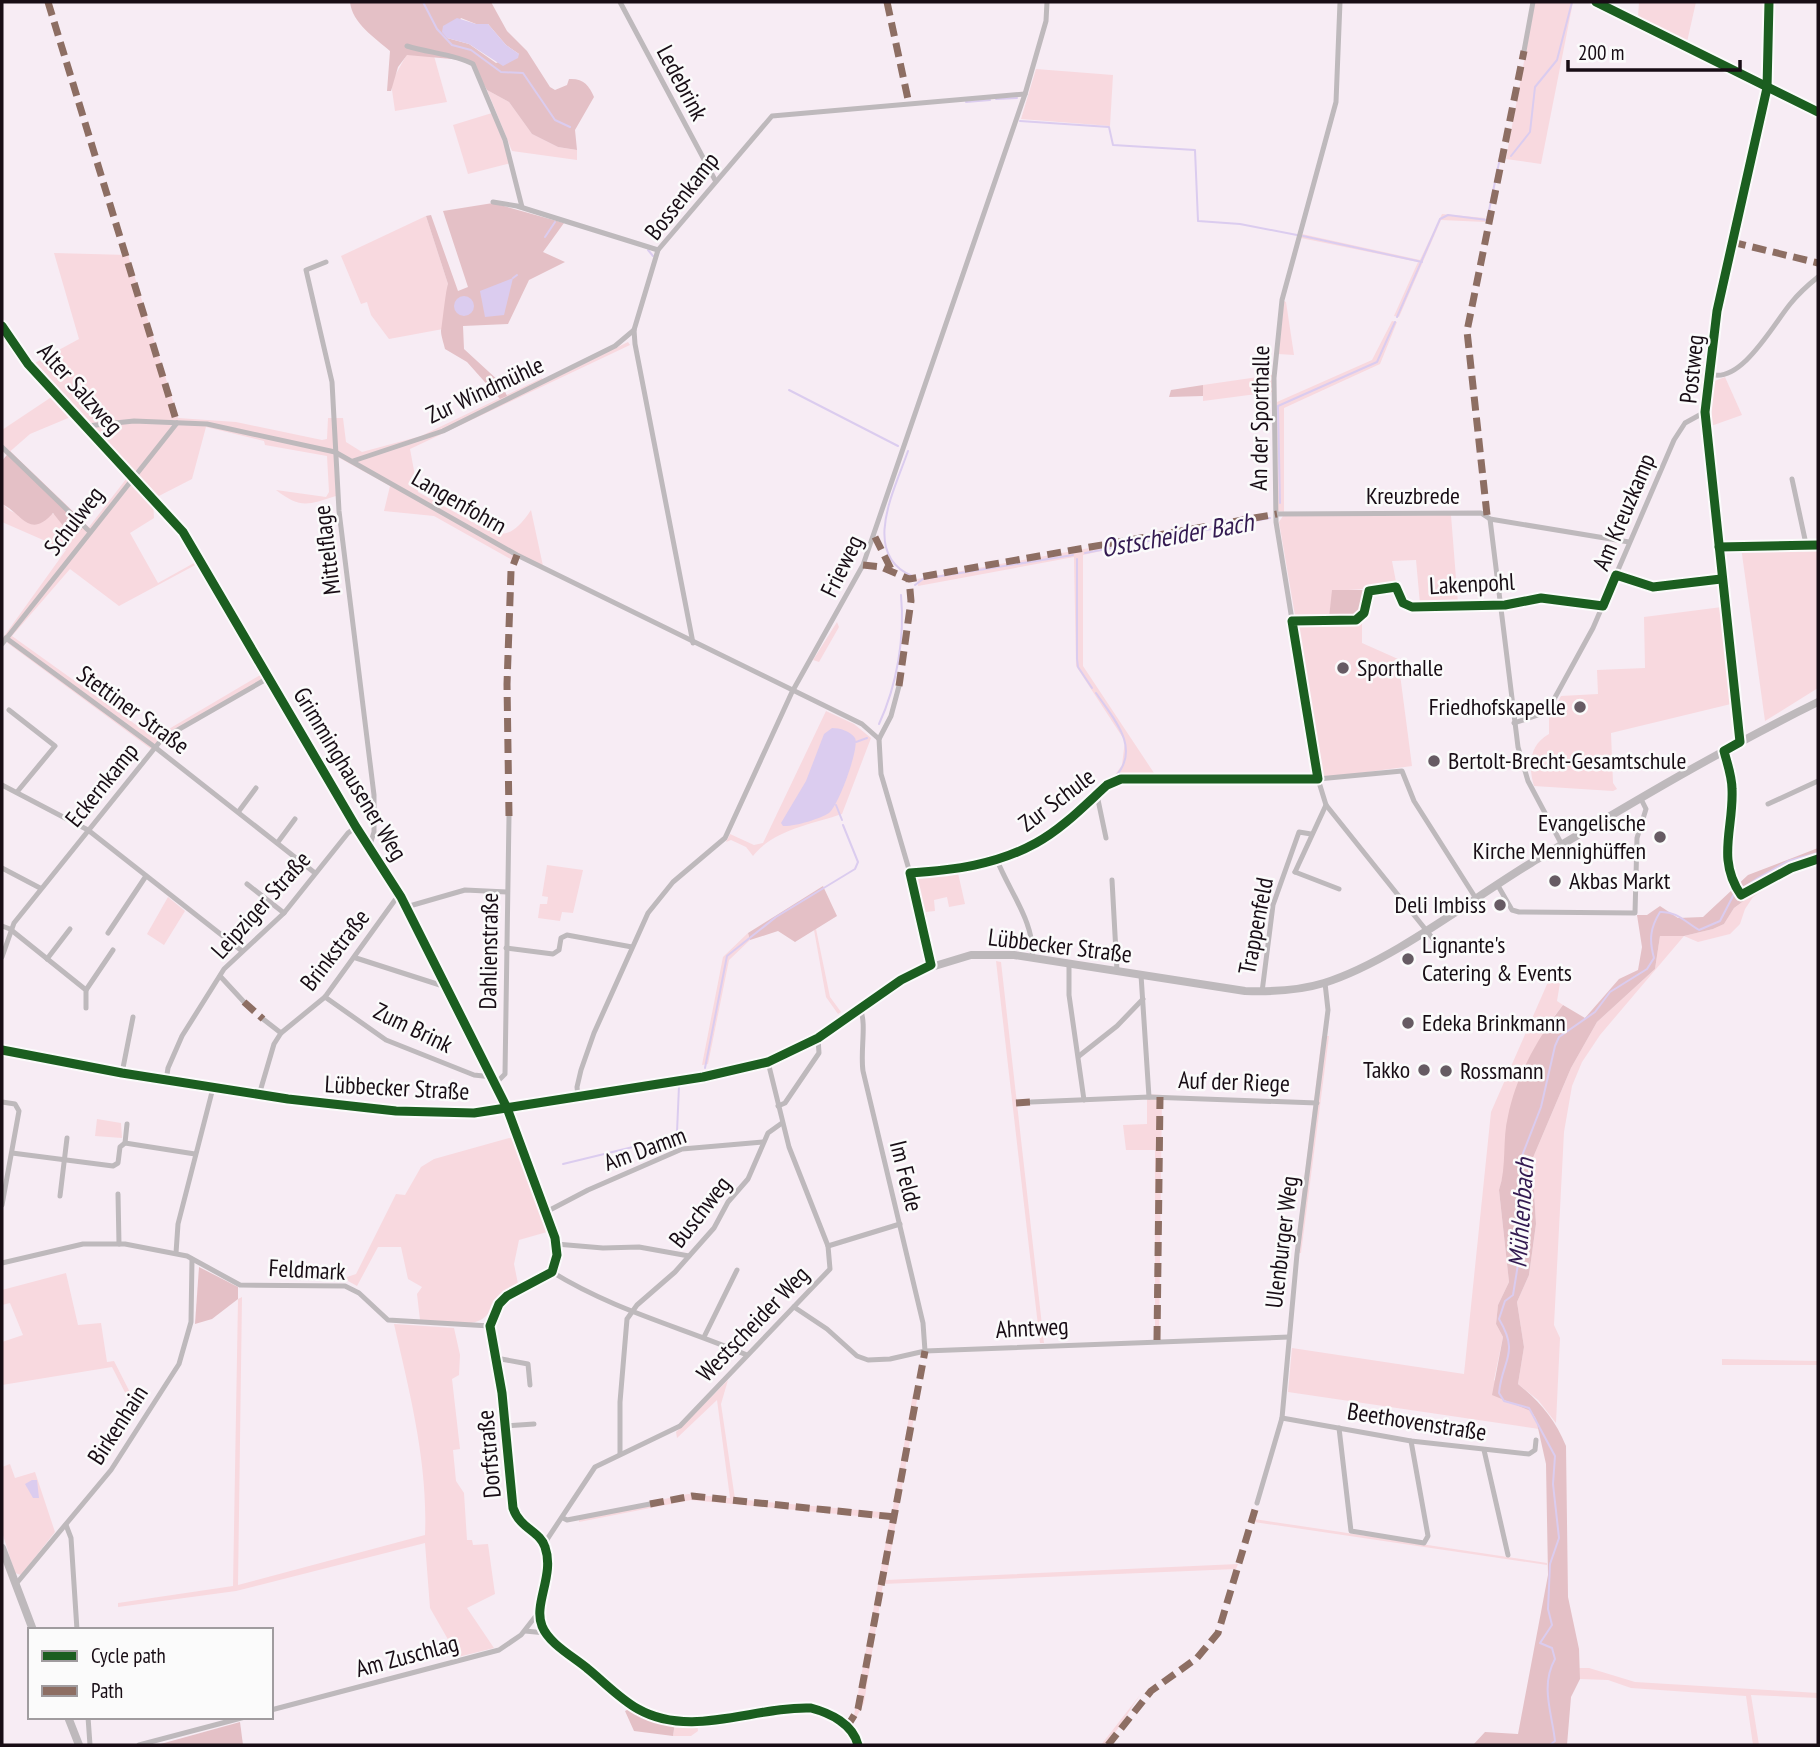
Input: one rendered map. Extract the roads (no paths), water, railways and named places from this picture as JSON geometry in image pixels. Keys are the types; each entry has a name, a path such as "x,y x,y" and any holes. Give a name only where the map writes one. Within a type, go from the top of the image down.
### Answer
{"main road":[{"path":"1596,2 1818,112"},
{"name":"Lübbecker Straße","path":"2,1049 166,1081 259,1095 415,1113 459,1114 703,1077 768,1062 818,1038 901,980 931,965 987,954 1069,963 1262,992 1289,990 1325,983 1368,964 1641,799 1740,742 1818,702"},
{"path":"2,1548 32,1628"},
{"path":"69,1719 79,1745"}],"street":[{"name":"Ledebrink","path":"620,2 715,180"},
{"name":"Frieweg","path":"578,1097 580,1070 632,947 656,901 725,838 792,692 831,627 875,537 1025,94 1046,21 1047,2"},
{"name":"An der Sporthalle","path":"1340,2 1336,102 1282,300 1274,378 1277,514 1318,779 1326,805 1425,929"},
{"path":"1524,51 1533,2"},
{"name":"Postweg","path":"1740,742 1705,412 1717,311 1767,88 1769,2"},
{"path":"407,46 434,55 462,58 473,64 505,139 522,207"},
{"name":"Bossenkamp","path":"693,643 635,344 634,330 658,250 772,116 1025,94"},
{"path":"493,202 522,207 658,250"},
{"name":"Mittelflage","path":"326,262 306,270 332,382 335,452 374,795 374,832 369,848"},
{"path":"1710,374 1727,374 1744,362 1794,299 1818,277"},
{"name":"Alter Salzweg","path":"2,326 28,364 134,476"},
{"name":"Zur Windmühle","path":"354,461 443,430 626,339 634,330"},
{"path":"626,339 635,344"},
{"name":"Am Kreuzkamp","path":"1514,723 1547,712 1603,606 1674,440 1685,423 1705,412"},
{"name":"Langenfohrn","path":"87,426 113,422 207,425 335,452 517,555 862,724 879,739"},
{"name":"Schulweg","path":"4,641 177,423"},
{"path":"2,447 89,531"},
{"name":"Grimminghausener Weg","path":"134,476 176,521 356,827 401,897 507,1108"},
{"path":"1793,479 1806,544"},
{"name":"Kreuzbrede","path":"1277,514 1481,513 1490,519 1629,542"},
{"path":"1490,519 1514,723 1528,781 1562,845"},
{"path":"1719,547 1818,545"},
{"path":"1616,575 1653,587 1721,579"},
{"name":"Lakenpohl","path":"1292,621 1356,620 1364,613 1369,590 1381,587 1396,587 1404,603 1412,607 1499,606 1552,598 1603,606"},
{"name":"Stettiner Straße","path":"4,641 156,748 315,873"},
{"name":"Eckernkamp","path":"2,957 10,929 40,888 162,739 270,677"},
{"path":"899,686 891,716 879,739 881,774 910,873 931,965"},
{"path":"9,710 55,747 16,792"},
{"path":"1724,751 1733,790 1725,852 1732,883"},
{"path":"1318,779 1402,771 1414,801 1475,897"},
{"name":"Zur Schule","path":"910,873 956,870 997,860 1042,839 1121,779 1145,779"},
{"path":"1768,804 1818,781"},
{"path":"2,785 88,830 242,951"},
{"path":"239,811 256,788"},
{"path":"1097,795 1107,838"},
{"path":"1497,884 1512,910 1519,912 1635,913 1637,838 1646,809 1641,799"},
{"name":"Trappenfeld","path":"1295,872 1326,805"},
{"name":"Dahlienstraße","path":"496,1083 505,1074 509,816"},
{"path":"278,842 295,819"},
{"name":"Leipziger Straße","path":"166,1081 168,1068 182,1036 220,976 242,951 284,913 356,827"},
{"name":"Trappenfeld","path":"1262,992 1273,905 1299,832 1311,834"},
{"path":"997,860 1027,926 1033,945 1032,958"},
{"path":"2,868 40,888"},
{"name":"Trappenfeld","path":"1286,868 1339,890"},
{"path":"107,933 146,876"},
{"path":"1112,880 1117,971"},
{"path":"247,884 284,913"},
{"path":"406,906 465,890 507,892"},
{"name":"Brinkstraße","path":"259,1095 262,1079 281,1033 325,997 356,958 395,900 401,897"},
{"path":"2,926 10,929 86,990"},
{"path":"47,959 70,929"},
{"path":"1425,929 1438,945"},
{"path":"506,948 553,954 559,950 561,938 567,935 632,947"},
{"path":"86,1008 86,990 113,950"},
{"path":"356,958 439,985 446,983"},
{"path":"1069,963 1071,1006 1084,1100"},
{"name":"Auf der Riege","path":"1141,975 1149,1097"},
{"name":"Leipziger Straße","path":"220,976 244,1002"},
{"name":"Ulenburger Weg","path":"1257,1503 1282,1418 1289,1337 1328,1010 1325,983"},
{"name":"Zum Brink","path":"325,997 386,1040 474,1075 492,1077"},
{"path":"1079,1056 1117,1026 1143,999"},
{"name":"Im Felde","path":"860,1009 865,1021 860,1049 863,1071 923,1322 925,1351"},
{"path":"122,1073 134,1017"},
{"path":"262,1019 281,1033"},
{"path":"778,1106 785,1103 819,1053 818,1038"},
{"name":"Westscheider Weg","path":"544,1544 595,1467 680,1426 830,1269 828,1246 811,1208 782,1123 768,1062"},
{"path":"176,1253 178,1224 213,1088"},
{"name":"Auf der Riege","path":"1031,1102 1149,1097 1317,1103"},
{"path":"2,1102 15,1104 19,1108 2,1204"},
{"path":"490,1326 499,1304 507,1296 552,1272 556,1262 556,1244 546,1212 507,1108"},
{"name":"Buschweg","path":"631,1312 714,1228 728,1202 748,1179 763,1142 774,1127 782,1123"},
{"path":"12,1153 113,1166 118,1163 120,1147 125,1143 127,1124"},
{"path":"60,1196 67,1138"},
{"name":"Am Damm","path":"546,1212 588,1190 682,1149 763,1142"},
{"path":"125,1143 195,1154"},
{"path":"118,1194 119,1244"},
{"path":"828,1246 900,1224"},
{"name":"Feldmark","path":"2,1262 83,1244 119,1244 176,1253 240,1285 345,1286 359,1293 387,1320 490,1326"},
{"path":"556,1244 603,1248 639,1247 689,1256"},
{"name":"Birkenhain","path":"15,1585 111,1470 179,1364 191,1322 192,1259"},
{"path":"704,1337 737,1270"},
{"path":"552,1272 583,1291 631,1312 747,1355"},
{"name":"Ahntweg","path":"794,1307 827,1329 857,1356 867,1360 890,1359 925,1351 1289,1337"},
{"path":"620,1454 622,1366 627,1319 631,1312"},
{"name":"Dorfstraße","path":"490,1326 506,1426 516,1518 544,1544"},
{"path":"496,1358 528,1364 530,1385"},
{"name":"Beethovenstraße","path":"1282,1418 1411,1441 1529,1454 1535,1450 1536,1440"},
{"name":"Dorfstraße","path":"506,1426 534,1424"},
{"path":"1339,1428 1351,1531 1424,1543 1427,1541 1411,1441"},
{"path":"1484,1450 1508,1555"},
{"path":"563,1518 567,1520 650,1504"},
{"path":"66,1525 71,1538 77,1628"},
{"path":"544,1544 548,1577 540,1616 546,1633 625,1699 655,1716 685,1722 811,1708 831,1714 847,1727 858,1745"},
{"name":"Am Zuschlag","path":"273,1709 499,1650 525,1631 535,1617 540,1616"},
{"path":"525,1631 546,1633"},
{"path":"88,1719 90,1745"},
{"path":"139,1745 237,1719"}],"waterway":[{"path":"423,2 437,29 452,45 471,50 501,72 523,73 555,120 570,127"},
{"name":"Ostscheider Bach","path":"1511,156 1530,132 1535,87 1557,60 1572,2"},
{"path":"996,99 1017,98"},
{"path":"966,102 990,100"},
{"path":"1020,121 1109,127 1113,145 1195,150 1198,221 1240,224 1297,235"},
{"name":"Ostscheider Bach","path":"1397,317 1440,219 1448,215 1487,220 1500,158"},
{"path":"545,237 555,222"},
{"path":"1303,236 1422,262"},
{"path":"648,250 653,256"},
{"path":"513,278 517,275"},
{"name":"Ostscheider Bach","path":"1280,503 1278,406 1377,362 1395,322"},
{"path":"789,390 898,446"},
{"path":"908,451 890,501 884,537 888,553 896,566 912,576"},
{"name":"Ostscheider Bach","path":"1085,553 1270,518"},
{"name":"Ostscheider Bach","path":"915,585 923,579 1073,555"},
{"path":"1077,559 1077,659 1078,667 1092,688"},
{"name":"Ostscheider Bach","path":"879,724 891,693 901,644 901,595"},
{"path":"1096,693 1117,723 1125,744 1123,766 1115,777"},
{"name":"Ostscheider Bach","path":"856,742 867,738"},
{"name":"Ostscheider Bach","path":"836,805 842,820"},
{"name":"Ostscheider Bach","path":"705,1068 727,956 776,917 855,869 858,862 843,825"},
{"name":"Mühlenbach","path":"1550,1745 1555,1741 1548,1700 1548,1679 1555,1659 1552,1648 1540,1643 1552,1625 1548,1609 1550,1564 1559,1538 1553,1484 1555,1456 1529,1408 1504,1401 1499,1393 1509,1349 1499,1319 1505,1301 1513,1295 1521,1246 1520,1161 1541,1107 1559,1037 1595,1012 1610,992 1647,969 1654,958 1651,934 1660,912 1676,915 1699,930 1720,921 1734,894 1758,878 1788,861 1818,853"},
{"name":"Ostscheider Bach","path":"563,1164 674,1137 677,1132 679,1086"},
{"name":"Mühlenbach","path":"1490,1745 1500,1745"}],"place":[{"name":"Sporthalle","path":"1343,668"},
{"name":"Friedhofskapelle","path":"1580,707"},
{"name":"Bertolt-Brecht-Gesamtschule","path":"1434,761"},
{"name":"Evangelische Kirche Mennighüffen","path":"1660,837"},
{"name":"Akbas Markt","path":"1555,881"},
{"name":"Deli Imbiss","path":"1500,905"},
{"name":"Lignante's Catering & Events","path":"1408,959"},
{"name":"Edeka Brinkmann","path":"1408,1023"},
{"name":"Takko","path":"1424,1070"},
{"name":"Rossmann","path":"1446,1071"}]}
